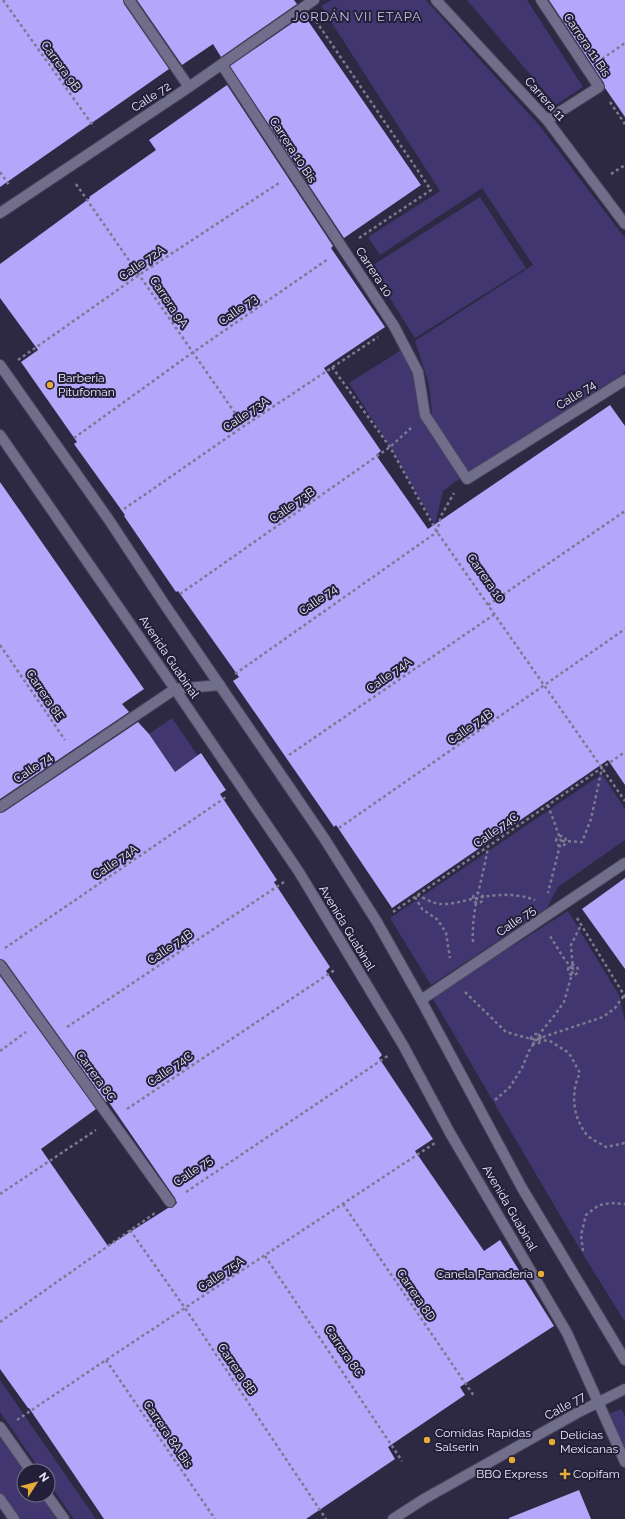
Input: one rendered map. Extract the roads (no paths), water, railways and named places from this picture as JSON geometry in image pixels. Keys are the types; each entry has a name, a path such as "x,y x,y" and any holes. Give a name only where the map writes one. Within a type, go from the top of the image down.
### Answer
{"street":[{"path":"129,0 189,87"},
{"name":"Calle 72","path":"0,213 222,65 314,0"},
{"name":"Carrera 11","path":"436,0 547,120 625,224"},
{"name":"Carrera 11 Bis","path":"541,0 599,87 547,120"},
{"name":"Carrera 10 Bis","path":"222,65 293,174 344,248"},
{"name":"Carrera 10","path":"344,248 394,326 418,372 425,415 467,479"},
{"name":"Avenida Guabinal","path":"2,368 109,520 165,605 324,838 377,922 421,1000 522,1188 625,1360"},
{"name":"Calle 74","path":"467,479 625,380"},
{"name":"Avenida Guabinal","path":"0,435 175,688 299,872 350,960 403,1045 450,1133 568,1333 625,1462"},
{"path":"175,688 220,685"},
{"name":"Calle 74","path":"0,806 175,688"},
{"name":"Calle 75","path":"421,1000 542,919 550,910 568,901 625,863"},
{"name":"Carrera 8C","path":"0,965 170,1202"},
{"name":"Calle 77","path":"393,1519 424,1499 625,1389"},
{"path":"1,1429 24,1463"},
{"path":"0,1499 14,1519"},
{"path":"53,1503 64,1519"}],"place":[{"name":"Barberia Pitufoman","path":"50,385"},
{"name":"Canela Panadería","path":"541,1274"},
{"name":"Comidas Rapidas Salserin","path":"427,1440"},
{"name":"Delicias Mexicanas","path":"552,1442"},
{"name":"BBQ Express","path":"512,1460"},
{"name":"Copifam","path":"565,1474"}],"district":[{"name":"JORDÁN VII ETAPA","path":"357,16"}]}
